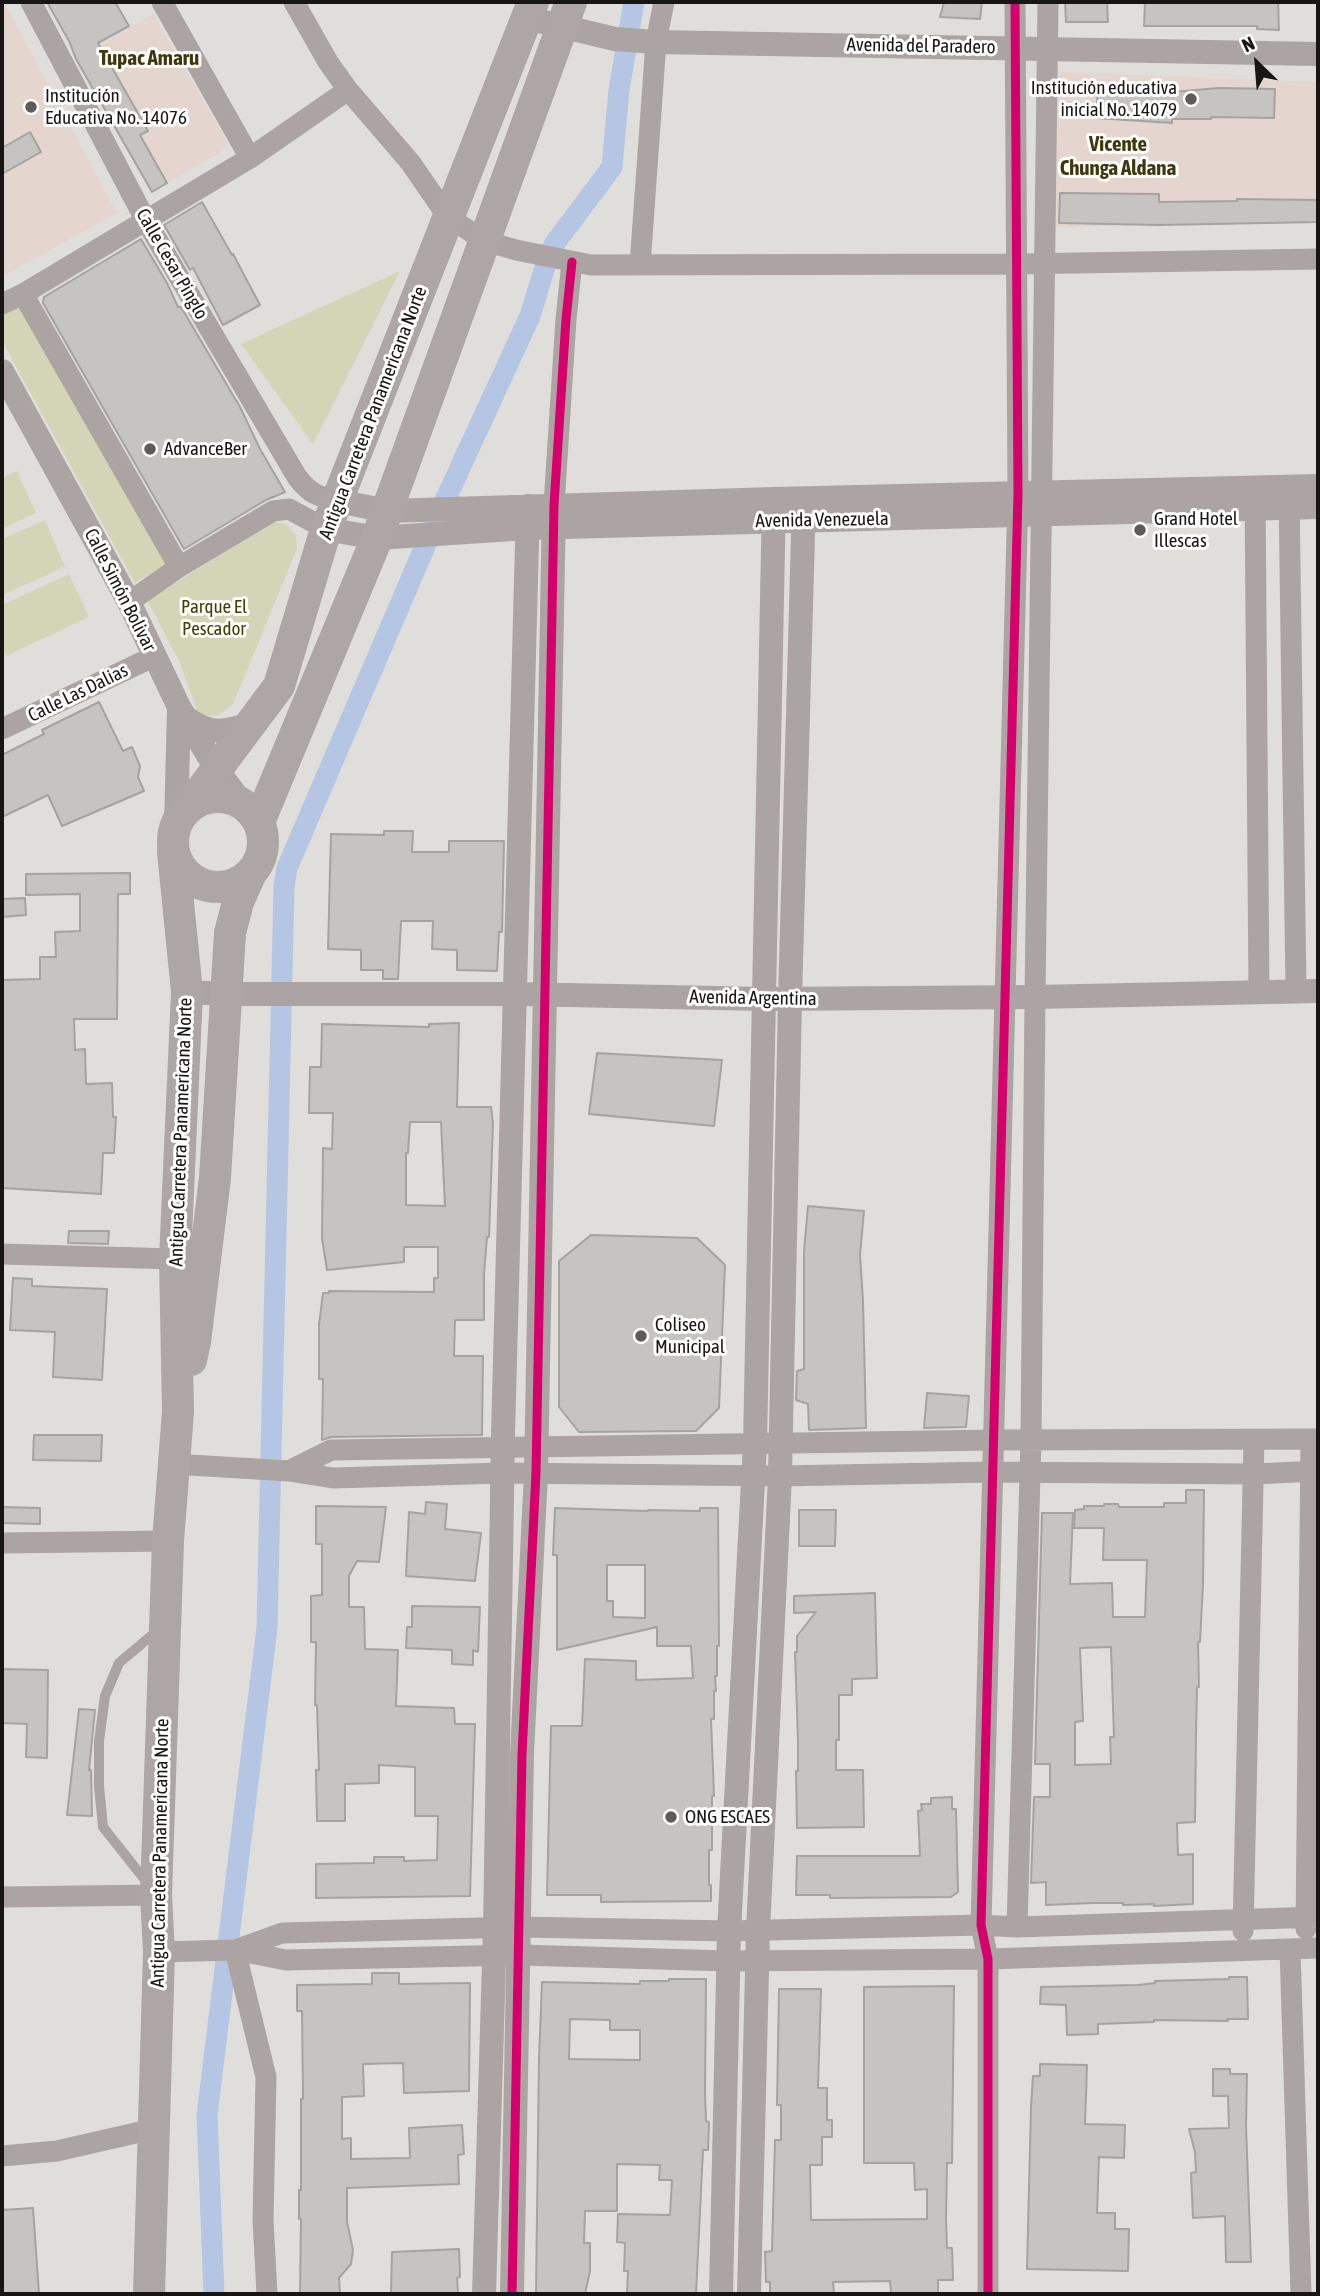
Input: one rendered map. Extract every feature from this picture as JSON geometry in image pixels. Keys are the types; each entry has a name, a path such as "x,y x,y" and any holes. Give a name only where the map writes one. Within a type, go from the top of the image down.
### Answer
{"main road":[{"name":"Antigua Carretera Panamericana Norte","path":"149,2294 159,1952 156,1895 168,1541 178,1412 175,1259 187,992 179,829 217,770 279,686 332,515 530,10"},
{"path":"250,813 382,524 567,14"},
{"path":"213,797 228,798 250,813 263,836 263,850 259,863 250,875 226,888 212,888 189,878 183,871 179,829 199,801 213,797"},
{"name":"Antigua Carretera Panamericana Norte","path":"178,1412 195,1342 215,1178 230,933 238,902 250,875"}],"street":[{"name":"Calle Cesar Pinglo","path":"31,2 146,220 297,477 308,491 320,497 332,515"},
{"path":"162,2 250,158"},
{"path":"294,2 328,62 348,90 410,162 448,217 485,241 516,250 592,265 1016,264 1318,258"},
{"path":"640,265 656,42 664,2"},
{"path":"1015,2 1016,264 1030,504 1035,997 1031,1440 1017,1927"},
{"path":"988,2294 988,1959 981,1925 1004,997 1045,263 1048,2"},
{"name":"Avenida del Paradero","path":"530,10 567,14 615,39 656,42 1318,54"},
{"path":"2,304 250,158 348,90"},
{"path":"512,2294 522,1754 536,1474 553,516 572,262"},
{"path":"23,294 179,567"},
{"name":"Calle Simón Bolivar","path":"2,371 129,602 182,712 179,829"},
{"name":"Avenida Venezuela","path":"332,515 382,524 553,516 1289,497 1318,486"},
{"path":"1289,497 1307,991"},
{"name":"Avenida Venezuela","path":"1289,497 1318,507"},
{"path":"1255,498 1259,992"},
{"path":"129,602 179,567 273,511 289,509 332,515"},
{"path":"721,2294 729,1931 755,1444 774,510"},
{"path":"749,2294 758,1930 781,1444 803,510"},
{"path":"484,2294 528,517"},
{"name":"Calle Las Dalias","path":"2,729 155,656"},
{"path":"182,712 204,730 236,729 251,724"},
{"path":"182,712 217,770 250,813"},
{"name":"Avenida Argentina","path":"187,992 790,999 1307,991"},
{"path":"2,1254 175,1259"},
{"path":"289,1471 331,1450 993,1440 1315,1440 1312,1917 1305,1949 1301,2294"},
{"path":"1243,1951 1254,1440"},
{"path":"174,1464 289,1471 333,1478 503,1473 780,1476 993,1472 1254,1474 1315,1471"},
{"path":"2,1543 168,1541"},
{"path":"2,1896 156,1895"},
{"path":"235,1950 282,1933 520,1927 729,1931 981,1925 1017,1927 1312,1917"},
{"path":"159,1952 235,1950 286,1960 520,1955 757,1961 988,1959 1305,1949"},
{"path":"235,1950 267,2077 263,2220 267,2294"},
{"path":"2,2156 57,2151 153,2129"},
{"path":"723,2166 751,2166"},
{"path":"487,2183 514,2185"}],"lane":[{"path":"156,1895 103,1826 99,1786 99,1741 105,1696 119,1663 165,1623"}],"shaded area":[{"name":"Institución Educativa No. 14076","path":"2,2 117,213 2,277"},
{"path":"153,14 227,142 223,151 152,192 76,59"},
{"path":"1059,72 1318,82 1318,223 1055,227"}],"green space":[{"path":"400,271 313,444 241,344"},
{"path":"15,307 24,309 171,562 135,583 2,341 2,314"},
{"path":"17,471 36,513 2,529 2,478"},
{"path":"45,520 65,567 2,595 2,539"},
{"name":"Parque El Pescador","path":"274,522 287,524 296,536 297,549 233,704 216,715 203,714 197,711 180,663 147,600"},
{"path":"69,574 89,617 6,656 2,647 2,605"}],"building":[{"path":"47,2 115,2 129,26 98,43 148,131 140,135 167,183 152,192 76,59"},
{"path":"944,2 982,2 980,19 940,17"},
{"path":"1065,2 1107,2 1108,22 1066,22"},
{"path":"1145,2 1278,2 1279,30 1257,29 1257,26 1144,26"},
{"path":"1098,87 1174,92 1218,88 1275,89 1274,118 1211,117 1172,119 1172,123 1096,118"},
{"path":"30,132 41,152 2,174 2,148"},
{"path":"1060,193 1159,194 1159,202 1318,200 1318,222 1159,225 1059,223"},
{"path":"202,202 260,305 223,325 193,268 190,270 164,225"},
{"path":"141,239 178,307 181,307 240,407 285,492 266,500 184,549 43,303 44,297"},
{"path":"99,702 123,751 132,747 140,766 138,777 144,791 62,826 48,795 2,817 2,755 44,734 42,730"},
{"path":"384,831 413,831 412,852 449,852 449,841 504,841 502,932 499,932 497,971 457,970 457,950 432,949 433,921 401,921 398,979 383,979 383,970 361,970 361,950 328,949 331,834 384,835"},
{"path":"130,873 130,894 118,894 117,1019 74,1019 75,1050 85,1049 86,1084 112,1083 113,1117 116,1117 114,1153 103,1153 101,1194 2,1188 2,980 40,979 40,957 56,957 55,932 80,931 80,894 26,895 26,874"},
{"path":"25,898 26,915 2,917 2,899"},
{"path":"459,1023 457,1107 491,1107 493,1123 484,1320 455,1320 454,1356 483,1356 482,1435 331,1437 322,1440 323,1379 319,1379 319,1325 323,1293 434,1292 434,1278 438,1278 438,1247 404,1247 404,1262 327,1270 322,1238 323,1148 332,1149 333,1113 309,1113 310,1067 321,1067 322,1024 429,1027 429,1024","holes":["410,1122 441,1122 445,1206 406,1205 406,1153"]},
{"path":"597,1053 722,1060 714,1126 589,1114"},
{"path":"808,1206 864,1211 860,1255 866,1428 809,1430 808,1404 796,1400 797,1371 804,1369 804,1251"},
{"path":"69,1231 109,1231 108,1244 68,1243"},
{"name":"Coliseo Municipal","path":"591,1235 697,1238 725,1265 719,1408 696,1431 579,1432 559,1407 559,1261"},
{"path":"13,1278 32,1279 32,1286 107,1289 102,1380 53,1377 55,1332 10,1330"},
{"path":"927,1393 969,1396 966,1427 924,1428"},
{"path":"34,1435 102,1435 101,1461 33,1460"},
{"path":"1186,1490 1204,1490 1195,1822 1177,1823 1178,1855 1193,1854 1193,1904 1046,1905 1046,1882 1031,1883 1034,1797 1050,1797 1050,1764 1035,1764 1042,1513 1073,1513 1070,1584 1112,1583 1113,1617 1145,1617 1147,1560 1103,1560 1104,1528 1074,1528 1075,1510 1104,1504 1118,1504 1119,1507 1164,1507 1164,1503 1186,1503","holes":["1111,1647 1114,1737 1110,1737 1111,1764 1075,1765 1075,1722 1083,1721 1080,1648"]},
{"path":"426,1502 447,1504 445,1529 481,1533 475,1581 406,1576 409,1512 425,1514"},
{"path":"316,1506 386,1507 379,1562 357,1561 349,1576 349,1607 364,1607 365,1649 398,1650 396,1706 454,1708 455,1724 475,1724 470,1896 316,1898 316,1864 374,1863 374,1857 404,1857 404,1861 437,1860 438,1816 415,1816 415,1767 379,1765 379,1783 345,1784 345,1821 317,1821 316,1770 319,1770 315,1705 316,1642 311,1642 311,1596 322,1595 322,1544 316,1544"},
{"path":"2,1507 40,1508 40,1524 2,1523"},
{"path":"555,1508 700,1511 700,1508 718,1508 719,1646 714,1719 711,1719 714,1796 712,1850 709,1850 711,1901 601,1902 601,1895 547,1895 551,1726 582,1726 585,1659 636,1661 636,1680 693,1678 691,1646 657,1646 657,1627 557,1650 557,1555 553,1555","holes":["607,1565 645,1565 645,1618 613,1617 613,1601 607,1601"]},
{"path":"799,1510 836,1510 835,1546 799,1546"},
{"path":"875,1593 877,1678 852,1679 852,1695 839,1695 839,1740 836,1740 836,1770 863,1770 864,1827 797,1828 795,1652 797,1636 816,1612 794,1613 794,1596"},
{"path":"412,1606 480,1607 478,1652 473,1650 473,1665 452,1664 452,1650 406,1648 407,1627 412,1627"},
{"path":"2,1669 48,1670 47,1758 26,1757 27,1724 2,1723"},
{"path":"79,1709 95,1710 89,1770 92,1816 67,1815"},
{"path":"952,1797 952,1809 956,1809 958,1892 951,1897 830,1898 830,1895 796,1895 797,1856 920,1856 918,1811 922,1810 921,1804 931,1804 931,1798"},
{"path":"372,1973 399,1973 399,1984 470,1983 469,2091 404,2093 403,2063 363,2064 364,2096 342,2097 342,2139 351,2138 351,2159 410,2158 409,2128 462,2125 464,2154 458,2155 459,2184 347,2188 347,2222 353,2250 351,2264 339,2278 340,2294 300,2294 299,2190 303,2099 302,2011 297,2011 297,1985 372,1984"},
{"path":"1247,1977 1248,2019 1154,2020 1098,2024 1098,2034 1067,2035 1066,2005 1040,2004 1041,1987 1138,1985 1155,1981"},
{"path":"706,1979 705,2092 706,2121 709,2122 708,2150 703,2150 696,2294 627,2294 625,2243 617,2242 618,2214 670,2215 672,2180 659,2180 660,2165 617,2164 617,2211 585,2211 584,2243 590,2243 590,2271 585,2294 536,2294 542,1982 640,1984 640,1981","holes":["570,2019 610,2020 610,2030 640,2030 640,2060 569,2059"]},
{"path":"954,1986 952,2163 947,2163 946,2219 947,2248 952,2248 953,2280 938,2280 938,2294 891,2294 890,2281 833,2282 834,2294 770,2294 770,2282 766,2282 765,2252 772,2251 775,2140 781,2140 781,2105 777,2105 779,1989 821,1989 818,2088 827,2088 827,2120 832,2120 832,2137 822,2137 822,2165 810,2165 811,2220 927,2219 927,2189 915,2190 914,2163 864,2163 864,1987"},
{"path":"1040,2064 1087,2065 1085,2124 1125,2125 1124,2158 1099,2157 1097,2213 1115,2213 1115,2229 1129,2229 1128,2271 1027,2269 1031,2107 1033,2076 1040,2076"},
{"path":"1213,2069 1230,2069 1230,2074 1247,2074 1246,2126 1251,2262 1226,2262 1225,2216 1193,2218 1191,2173 1196,2172 1195,2152 1189,2129 1229,2128 1228,2096 1213,2096"},
{"path":"33,2208 39,2294 2,2294 2,2210"},
{"path":"459,2249 458,2294 391,2294 392,2252"}],"waterway":[{"path":"214,2294 207,2115 267,1628 284,886 287,868 441,509 530,316 548,257 555,243 612,167 619,90 634,2"}],"cycle path":[{"path":"988,2294 988,1959 981,1925 1018,494 1015,2"},
{"path":"512,2294 522,1754 536,1473 554,505 572,262"}],"place":[{"name":"Institución educativa inicial No. 14079","path":"1191,99"},
{"name":"Institución Educativa No. 14076","path":"31,107"},
{"name":"AdvanceBer","path":"150,449"},
{"name":"Grand Hotel Illescas","path":"1140,530"},
{"name":"Coliseo Municipal","path":"641,1336"},
{"name":"ONG ESCAES","path":"671,1817"}],"district":[{"name":"Tupac Amaru","path":"149,58"},
{"name":"Vicente Chunga Aldana","path":"1118,156"}]}
